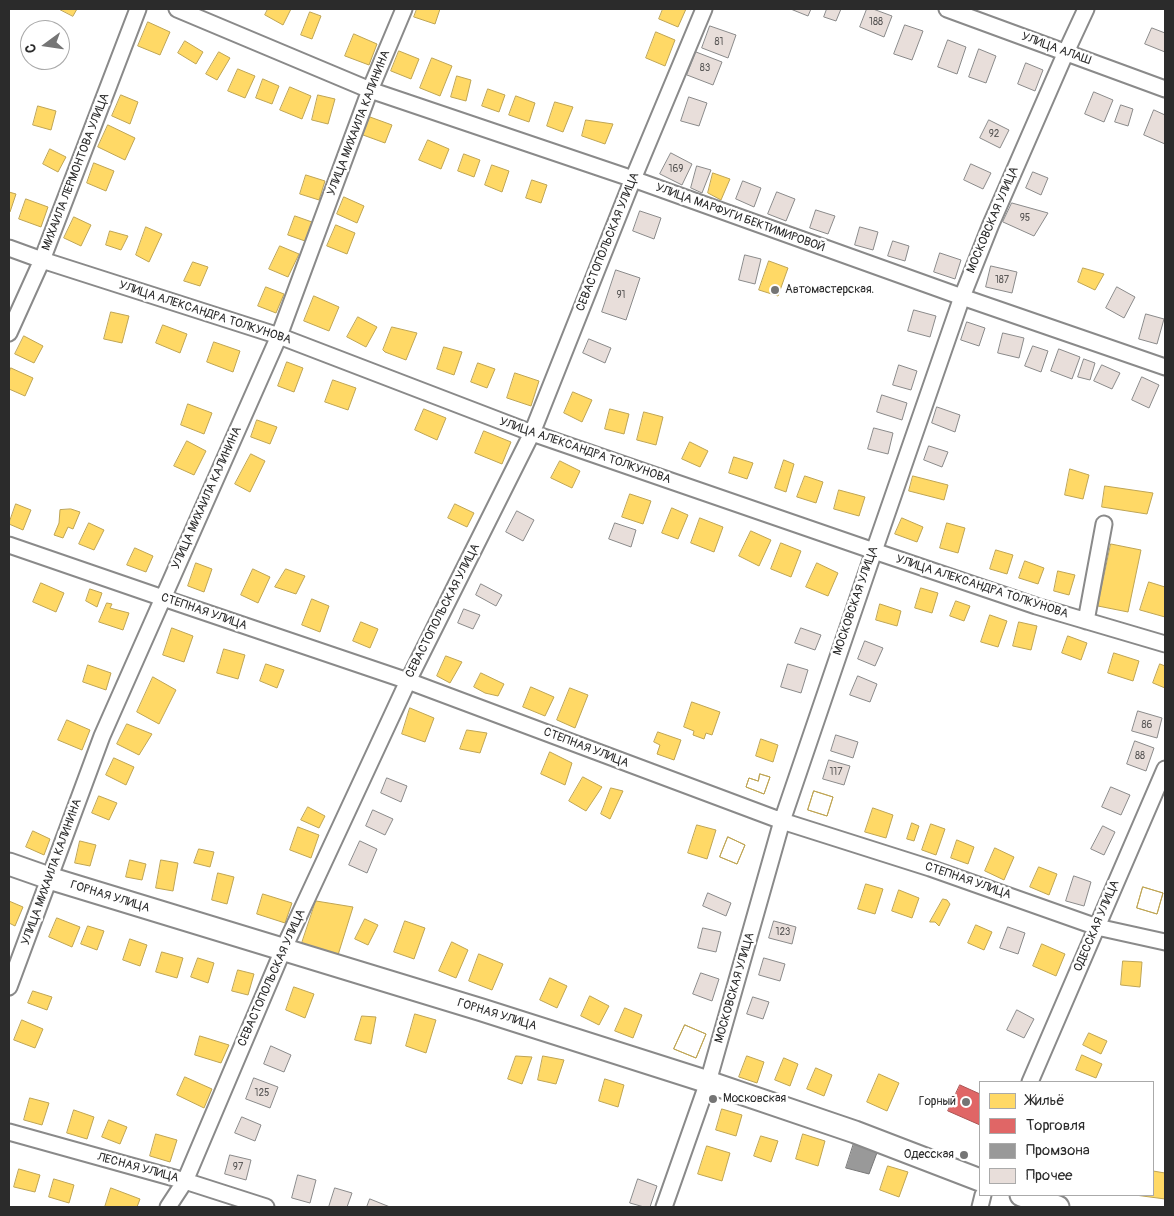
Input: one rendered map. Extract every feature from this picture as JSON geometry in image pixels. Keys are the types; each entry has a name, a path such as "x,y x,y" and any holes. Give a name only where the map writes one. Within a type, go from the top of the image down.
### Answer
{"street":[{"name":"МИХАИЛА ЛЕРМОНТОВА УЛИЦА","path":"9,333 42,260 138,9"},
{"name":"УЛИЦА МАРФУГИ БЕКТИМИРОВОЙ","path":"177,9 370,90 633,179 962,297 1165,367"},
{"name":"УЛИЦА МИХАИЛА КАЛИНИНА","path":"9,987 102,736 278,336 370,90 404,9"},
{"name":"СЕВАСТОПОЛЬСКАЯ УЛИЦА","path":"168,1207 185,1181 283,950 408,681 532,433 633,179 704,9"},
{"name":"УЛИЦА АЛАШ","path":"947,9 1165,89"},
{"name":"МОСКОВСКАЯ УЛИЦА","path":"664,1207 708,1082 782,821 962,297 991,224 1086,9"},
{"name":"УЛИЦА АЛЕКСАНДРА ТОЛКУНОВА","path":"9,248 278,336 532,433 874,551 1036,606 1165,644"},
{"path":"1086,621 1104,524"},
{"name":"СТЕПНАЯ УЛИЦА","path":"9,545 408,681 782,821 930,868 1097,927 1165,942"},
{"name":"ОДЕССКАЯ УЛИЦА","path":"1030,1081 1165,769"},
{"name":"ГОРНАЯ УЛИЦА","path":"9,864 708,1082 854,1132 979,1180"},
{"name":"ЛЕСНАЯ УЛИЦА","path":"9,1132 185,1181 266,1207"},
{"path":"1024,1196 1058,1207"}],"building: Жильё":[{"path":"59,9 77,9 73,16"},
{"path":"268,9 291,9 283,25 265,15"},
{"path":"417,9 440,9 435,24 414,17"},
{"path":"663,9 686,9 678,27 659,19"},
{"path":"310,12 321,16 312,39 301,35"},
{"path":"148,22 170,32 160,55 138,46"},
{"path":"656,32 675,40 665,66 646,58"},
{"path":"354,34 377,44 369,65 345,56"},
{"path":"185,41 203,52 196,64 178,53"},
{"path":"399,51 419,59 411,79 391,71"},
{"path":"219,52 230,58 217,80 206,74"},
{"path":"432,58 452,66 440,96 420,88"},
{"path":"238,69 255,76 245,98 228,91"},
{"path":"457,76 471,80 466,101 451,97"},
{"path":"263,79 279,86 272,104 256,98"},
{"path":"290,87 311,96 302,119 280,110"},
{"path":"488,89 505,95 499,112 482,106"},
{"path":"121,95 138,102 130,124 112,116"},
{"path":"318,95 335,99 328,124 312,120"},
{"path":"516,96 535,103 529,122 509,115"},
{"path":"555,102 573,107 563,132 547,126"},
{"path":"38,106 56,111 51,130 33,125"},
{"path":"370,117 392,125 385,143 363,135"},
{"path":"586,120 613,124 605,144 582,136"},
{"path":"108,125 135,138 125,160 98,147"},
{"path":"428,140 449,149 441,169 419,160"},
{"path":"50,149 66,157 58,172 43,164"},
{"path":"464,154 480,160 474,177 458,171"},
{"path":"94,163 114,171 106,191 87,183"},
{"path":"492,165 509,171 502,192 485,185"},
{"path":"713,173 730,179 721,200 708,193"},
{"path":"306,175 325,181 319,200 300,194"},
{"path":"532,180 547,185 541,203 526,198"},
{"path":"9,192 16,194 10,212 9,211"},
{"path":"344,197 364,206 357,223 337,214"},
{"path":"26,199 48,207 41,227 19,219"},
{"path":"295,216 312,222 305,241 288,235"},
{"path":"74,217 91,225 81,246 64,238"},
{"path":"336,225 355,233 347,254 327,246"},
{"path":"146,227 162,234 149,262 136,255"},
{"path":"110,231 128,236 121,250 106,245"},
{"path":"280,246 299,254 288,277 269,269"},
{"path":"769,261 788,268 778,296 759,290"},
{"path":"193,262 208,267 200,286 184,281"},
{"path":"1083,268 1104,274 1095,290 1078,282"},
{"path":"266,287 284,294 276,313 258,306"},
{"path":"314,296 339,307 329,331 304,321"},
{"path":"111,312 129,316 122,343 104,339"},
{"path":"358,317 377,327 366,347 347,337"},
{"path":"163,325 187,334 180,353 156,343"},
{"path":"392,327 417,333 406,360 383,350"},
{"path":"24,336 43,346 34,363 15,354"},
{"path":"214,342 240,351 233,372 207,362"},
{"path":"444,347 462,352 454,375 437,369"},
{"path":"287,362 303,368 294,392 278,386"},
{"path":"478,363 495,369 487,388 471,382"},
{"path":"11,368 33,378 25,396 9,389 9,373"},
{"path":"515,373 539,381 531,406 507,398"},
{"path":"333,380 356,388 348,410 325,402"},
{"path":"573,392 592,400 582,422 564,413"},
{"path":"188,404 212,413 204,434 181,425"},
{"path":"424,409 446,418 437,440 415,430"},
{"path":"610,409 629,414 624,434 605,429"},
{"path":"644,412 663,417 656,445 637,440"},
{"path":"257,420 277,427 270,444 251,437"},
{"path":"484,431 511,442 502,464 475,453"},
{"path":"187,441 206,451 194,475 174,466"},
{"path":"690,442 708,451 700,467 682,459"},
{"path":"251,454 265,461 250,492 235,484"},
{"path":"734,457 753,463 747,479 729,473"},
{"path":"784,460 794,464 786,492 775,488"},
{"path":"560,461 580,471 572,488 551,478"},
{"path":"1070,469 1089,475 1083,499 1065,495"},
{"path":"805,476 823,482 816,503 797,497"},
{"path":"913,476 948,485 944,500 909,491"},
{"path":"1105,486 1153,493 1147,514 1102,507"},
{"path":"839,490 865,497 859,516 834,509"},
{"path":"630,494 651,501 643,524 622,517"},
{"path":"16,504 31,510 23,530 9,524"},
{"path":"455,504 474,513 467,527 448,518"},
{"path":"672,508 688,515 678,539 662,533"},
{"path":"71,509 80,512 73,529 68,527 63,538 54,535 59,523 60,510"},
{"path":"700,518 723,527 714,552 691,543"},
{"path":"902,518 923,527 917,542 895,534"},
{"path":"89,523 104,530 94,550 79,544"},
{"path":"947,523 965,528 958,553 940,548"},
{"path":"751,531 771,540 759,566 739,556"},
{"path":"781,543 801,551 791,577 771,569"},
{"path":"1111,544 1141,550 1128,612 1098,606"},
{"path":"135,548 153,556 146,572 127,565"},
{"path":"996,550 1013,555 1007,574 990,569"},
{"path":"1025,561 1044,568 1038,584 1019,578"},
{"path":"196,563 212,569 204,592 188,586"},
{"path":"817,563 838,573 828,596 806,587"},
{"path":"253,569 270,577 258,603 241,595"},
{"path":"286,569 305,576 296,594 275,587"},
{"path":"1058,571 1075,575 1069,595 1054,591"},
{"path":"1149,582 1165,587 1165,617 1140,610"},
{"path":"41,583 64,593 56,612 33,602"},
{"path":"921,588 938,593 932,613 915,608"},
{"path":"90,589 102,593 97,607 86,601"},
{"path":"312,599 329,606 320,632 302,625"},
{"path":"956,601 970,606 964,621 950,616"},
{"path":"107,603 112,604 110,608 129,613 123,630 99,622"},
{"path":"880,604 901,611 897,626 876,620"},
{"path":"990,615 1007,621 998,647 981,642"},
{"path":"361,622 378,629 370,648 353,641"},
{"path":"1019,622 1037,626 1031,650 1013,646"},
{"path":"172,628 193,636 184,662 163,655"},
{"path":"1068,636 1087,643 1081,660 1062,653"},
{"path":"224,649 245,655 238,679 217,673"},
{"path":"1114,653 1139,661 1133,681 1108,673"},
{"path":"446,656 462,662 450,683 437,676"},
{"path":"266,664 284,670 277,688 260,681"},
{"path":"1160,664 1165,666 1165,688 1153,683"},
{"path":"88,665 111,673 106,690 83,682"},
{"path":"481,673 504,684 498,696 485,693 474,687"},
{"path":"153,677 176,690 159,724 137,712"},
{"path":"531,687 554,697 545,716 523,707"},
{"path":"570,688 588,695 575,728 557,720"},
{"path":"692,702 720,712 712,735 706,733 704,739 693,735 694,731 684,727"},
{"path":"410,708 434,718 425,742 402,734"},
{"path":"67,720 90,730 82,750 58,740"},
{"path":"127,724 152,734 139,755 117,744"},
{"path":"467,730 487,733 480,753 460,749"},
{"path":"658,732 681,740 674,760 657,754 660,745 654,742"},
{"path":"761,739 778,745 773,762 756,756"},
{"path":"550,752 572,763 565,785 541,774"},
{"path":"114,758 134,767 126,785 106,775"},
{"path":"760,774 770,777 764,794 746,787 749,778 758,781"},
{"path":"760,774 770,777 764,794 746,787 749,778 758,781"},
{"path":"583,777 602,787 586,811 569,801"},
{"path":"611,788 623,791 610,819 601,814"},
{"path":"814,791 833,797 827,816 808,810"},
{"path":"814,791 833,797 827,816 808,810"},
{"path":"99,796 117,803 109,820 92,813"},
{"path":"308,807 325,816 319,828 301,820"},
{"path":"873,808 893,815 886,838 865,832"},
{"path":"912,823 919,826 914,841 907,839"},
{"path":"931,824 945,829 936,855 922,850"},
{"path":"697,825 716,830 707,859 688,853"},
{"path":"298,827 319,835 311,858 290,850"},
{"path":"33,831 50,839 44,855 26,847"},
{"path":"728,837 745,845 737,864 720,857"},
{"path":"728,837 745,845 737,864 720,857"},
{"path":"957,840 974,847 968,864 951,858"},
{"path":"80,841 96,845 90,866 75,863"},
{"path":"995,848 1014,857 1004,880 985,871"},
{"path":"199,849 214,852 210,867 194,863"},
{"path":"130,860 146,864 142,880 126,877"},
{"path":"161,860 178,863 173,891 156,888"},
{"path":"1039,867 1057,874 1049,895 1030,887"},
{"path":"218,873 234,877 227,904 212,900"},
{"path":"866,884 883,889 875,914 858,909"},
{"path":"1143,887 1163,893 1157,914 1137,908"},
{"path":"1143,887 1163,893 1157,914 1137,908"},
{"path":"899,890 919,898 912,918 892,911"},
{"path":"263,894 292,903 285,923 257,914"},
{"path":"943,899 947,900 950,904 939,926 935,922 930,922"},
{"path":"9,901 23,907 15,926 9,923"},
{"path":"316,901 353,907 338,955 302,943"},
{"path":"57,918 80,927 72,947 49,937"},
{"path":"365,919 378,925 368,945 355,939"},
{"path":"405,921 425,928 414,959 394,952"},
{"path":"976,925 992,932 984,950 968,943"},
{"path":"88,926 104,931 97,950 81,944"},
{"path":"130,939 147,945 140,966 123,960"},
{"path":"452,942 468,950 456,978 439,971"},
{"path":"1042,944 1065,954 1056,976 1033,966"},
{"path":"162,952 183,958 177,978 156,972"},
{"path":"479,954 503,964 492,990 469,981"},
{"path":"198,958 214,963 208,983 191,977"},
{"path":"1123,961 1142,962 1140,987 1121,985"},
{"path":"238,970 254,974 248,995 232,991"},
{"path":"550,978 567,986 557,1008 540,1000"},
{"path":"294,987 314,994 305,1018 286,1010"},
{"path":"33,991 52,997 47,1010 28,1003"},
{"path":"590,996 609,1006 599,1025 581,1016"},
{"path":"625,1008 642,1015 633,1038 615,1031"},
{"path":"415,1014 436,1020 426,1053 406,1046"},
{"path":"362,1016 376,1017 371,1044 355,1040"},
{"path":"22,1020 43,1029 35,1048 14,1040"},
{"path":"685,1025 706,1034 696,1058 674,1049"},
{"path":"685,1025 706,1034 696,1058 674,1049"},
{"path":"1089,1033 1107,1041 1101,1054 1083,1045"},
{"path":"200,1036 229,1045 221,1063 195,1055"},
{"path":"1082,1055 1102,1064 1096,1078 1076,1070"},
{"path":"516,1056 532,1057 522,1084 508,1079"},
{"path":"543,1056 564,1060 556,1084 538,1080"},
{"path":"747,1056 764,1062 757,1083 739,1077"},
{"path":"784,1058 798,1064 790,1086 775,1080"},
{"path":"816,1068 832,1075 824,1096 807,1089"},
{"path":"879,1074 899,1083 887,1111 867,1102"},
{"path":"185,1077 212,1089 204,1108 177,1095"},
{"path":"605,1079 624,1085 618,1107 599,1101"},
{"path":"30,1098 49,1103 42,1125 24,1120"},
{"path":"722,1109 742,1115 736,1136 716,1130"},
{"path":"74,1110 94,1117 87,1139 67,1133"},
{"path":"109,1120 127,1127 120,1144 102,1137"},
{"path":"156,1134 177,1140 170,1162 150,1156"},
{"path":"803,1134 825,1141 818,1166 796,1159"},
{"path":"761,1136 778,1141 771,1162 754,1156"},
{"path":"707,1146 730,1153 722,1181 698,1174"},
{"path":"888,1166 908,1172 899,1197 880,1190"},
{"path":"19,1169 40,1175 35,1192 14,1187"},
{"path":"1154,1171 1165,1173 1165,1199 1142,1196 1154,1196"},
{"path":"54,1179 74,1185 69,1203 49,1197"},
{"path":"111,1188 140,1199 137,1207 105,1207"}],"building: Торговля":[{"name":"Горный","path":"960,1085 979,1094 979,1125 948,1111"}],"building: Промзона":[{"path":"854,1143 878,1150 869,1174 846,1168"}],"building: Прочее":[{"path":"794,9 811,9 808,16"},
{"path":"827,9 841,9 836,21 824,17"},
{"path":"867,9 873,9 892,16 884,37 860,27"},
{"path":"905,25 923,31 912,60 894,54"},
{"path":"710,26 736,35 728,58 702,48"},
{"path":"1152,28 1165,33 1165,52 1145,44"},
{"path":"948,40 966,47 957,74 938,67"},
{"path":"979,49 996,56 986,83 969,77"},
{"path":"696,52 722,62 713,85 687,75"},
{"path":"1026,63 1043,70 1035,91 1018,84"},
{"path":"1094,92 1113,100 1104,122 1085,114"},
{"path":"689,97 707,103 699,126 681,121"},
{"path":"1121,105 1133,109 1128,126 1115,122"},
{"path":"1154,110 1165,115 1165,144 1144,135"},
{"path":"989,120 1009,130 1000,148 980,138"},
{"path":"671,153 692,164 682,185 660,174"},
{"path":"971,164 991,173 983,189 964,180"},
{"path":"697,166 711,170 702,193 691,188"},
{"path":"1033,172 1048,178 1041,195 1026,188"},
{"path":"743,181 761,188 754,207 736,199"},
{"path":"777,192 795,199 786,221 768,214"},
{"path":"1012,203 1048,213 1034,236 1003,222"},
{"path":"816,210 835,216 828,234 810,228"},
{"path":"640,211 661,218 654,239 633,231"},
{"path":"860,227 878,232 873,250 855,245"},
{"path":"893,241 909,246 905,261 888,256"},
{"path":"940,253 961,260 955,279 934,272"},
{"path":"745,255 761,259 755,284 739,280"},
{"path":"991,266 1017,272 1012,293 986,287"},
{"path":"616,270 640,278 626,320 602,312"},
{"path":"1117,287 1135,297 1124,318 1106,308"},
{"path":"914,310 936,316 930,337 908,331"},
{"path":"1146,314 1164,319 1157,344 1139,339"},
{"path":"967,322 985,328 979,346 961,340"},
{"path":"1003,333 1024,338 1019,358 998,353"},
{"path":"589,339 611,348 605,363 583,353"},
{"path":"1033,346 1048,351 1041,372 1025,366"},
{"path":"1059,349 1080,357 1072,379 1051,371"},
{"path":"1084,359 1095,363 1090,380 1078,377"},
{"path":"899,365 917,371 911,390 893,385"},
{"path":"1102,365 1120,373 1112,389 1094,381"},
{"path":"1142,377 1159,385 1149,408 1132,400"},
{"path":"882,395 907,403 902,420 877,412"},
{"path":"937,407 960,415 955,432 932,423"},
{"path":"874,428 893,433 888,454 868,449"},
{"path":"929,446 948,452 942,467 924,460"},
{"path":"517,511 534,520 523,541 506,532"},
{"path":"615,523 636,530 631,547 609,539"},
{"path":"481,584 502,595 496,606 476,595"},
{"path":"464,609 480,615 473,629 458,623"},
{"path":"801,628 821,635 815,650 795,643"},
{"path":"865,641 883,648 875,666 858,659"},
{"path":"788,664 808,670 801,693 781,687"},
{"path":"858,676 877,684 870,702 850,695"},
{"path":"1138,711 1162,718 1157,738 1132,731"},
{"path":"836,735 858,742 853,758 831,751"},
{"path":"1135,741 1154,748 1146,771 1127,764"},
{"path":"829,760 850,766 844,785 823,779"},
{"path":"387,778 407,786 401,802 381,793"},
{"path":"1111,787 1130,795 1121,815 1102,807"},
{"path":"373,810 393,819 385,835 366,826"},
{"path":"1103,826 1115,832 1104,855 1091,849"},
{"path":"360,841 377,849 367,873 349,865"},
{"path":"1074,876 1091,882 1084,906 1066,901"},
{"path":"708,893 731,903 726,916 703,906"},
{"path":"774,921 796,927 792,944 769,938"},
{"path":"1008,927 1025,933 1018,954 1000,948"},
{"path":"703,928 721,932 716,952 698,948"},
{"path":"764,958 785,964 780,981 759,975"},
{"path":"701,973 719,979 712,1001 693,994"},
{"path":"753,997 769,1002 763,1019 747,1014"},
{"path":"1017,1010 1034,1019 1024,1038 1007,1030"},
{"path":"271,1046 291,1055 284,1072 264,1064"},
{"path":"254,1078 278,1087 270,1108 246,1099"},
{"path":"242,1117 261,1125 255,1141 235,1133"},
{"path":"230,1155 251,1160 246,1180 225,1174"},
{"path":"298,1175 316,1180 310,1203 292,1198"},
{"path":"638,1179 657,1186 650,1207 630,1203"},
{"path":"335,1188 352,1193 347,1207 329,1207"},
{"path":"370,1199 390,1207 367,1207"}],"place":[{"name":"Автомастерская.","path":"775,290"},
{"name":"Московская","path":"713,1099"},
{"name":"Горный","path":"966,1102"},
{"name":"Одесская","path":"964,1155"}]}
